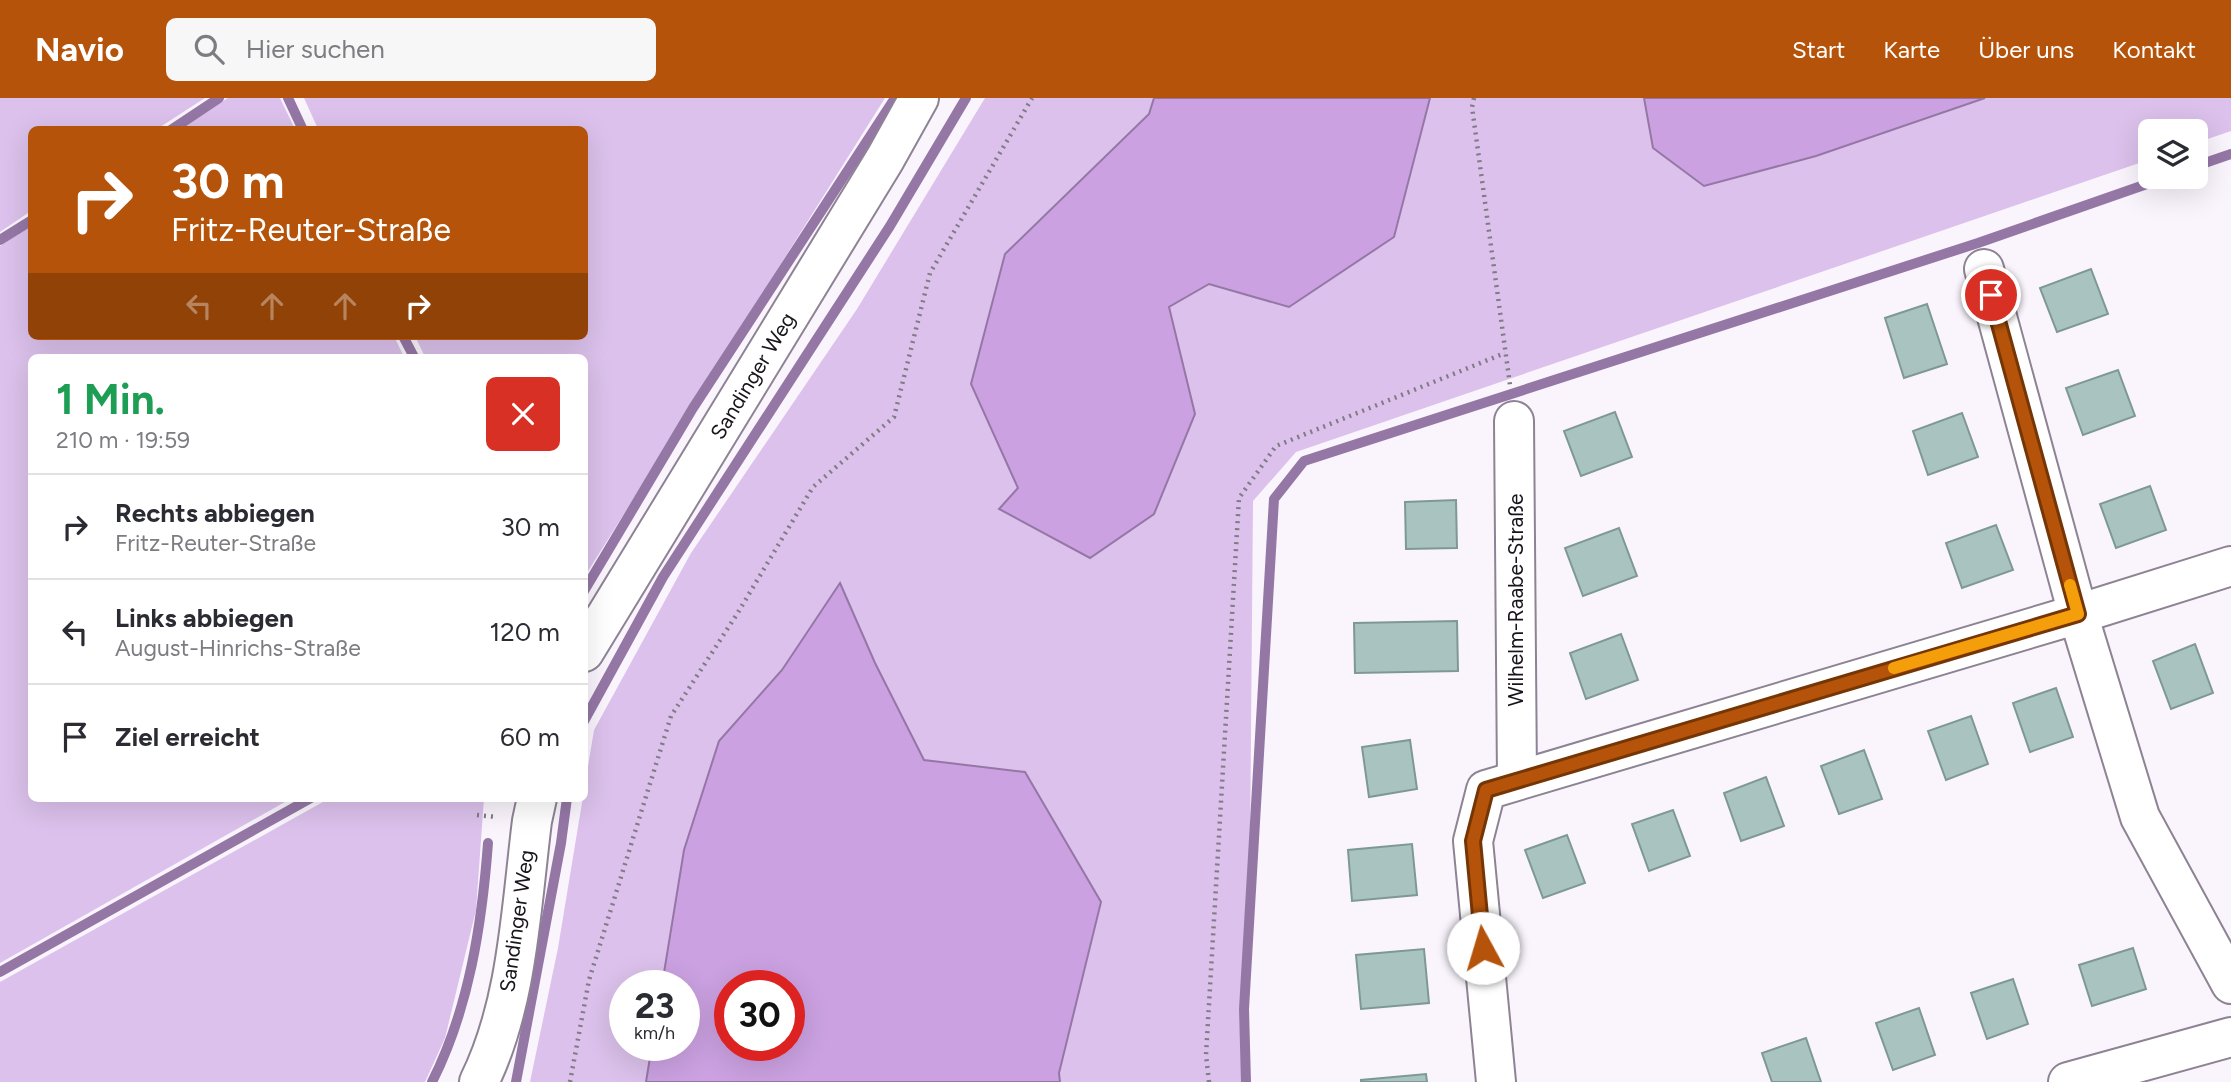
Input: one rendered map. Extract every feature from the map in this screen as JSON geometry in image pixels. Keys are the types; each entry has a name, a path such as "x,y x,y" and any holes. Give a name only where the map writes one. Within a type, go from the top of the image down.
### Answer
{"street":[{"name":"Sandinger Weg","path":"588,645 885,159 919,98"},
{"path":"1983,269 2078,614 2140,817 2231,984"},
{"name":"Wilhelm-Raabe-Straße","path":"1496,1082 1473,841 1502,785 1514,421"},
{"path":"1502,785 2231,566"},
{"name":"Sandinger Weg","path":"479,1082 489,1061 513,975 536,802"},
{"path":"2068,1082 2231,1037"}],"path":[{"path":"570,1082 589,980 671,716 737,614 813,487 894,417 930,273 1032,98"},
{"path":"1474,98 1472,107 1508,376"},
{"path":"1209,1082 1206,1055 1238,498 1276,446 1505,353"}],"shaded area":[{"path":"0,98 205,98 162,126 28,126 28,213 0,232"},
{"path":"228,98 280,98 294,126 184,126"},
{"path":"304,98 885,98 588,571 588,354 424,354 417,340 588,340 588,126 317,126"},
{"path":"985,98 1154,98 1149,114 971,384 1018,488 999,509 1195,414 1168,307 1208,284 1289,307 1394,237 1430,98 1644,98 1653,148 1816,156 1985,98 2231,98 2231,131 2208,139 2208,119 2138,119 2138,163 1296,452 1253,501 1248,1082 1060,1082 1025,772 924,760 875,663 840,583 782,670 719,741 684,850 664,970 609,970 609,1061 649,1061 646,1082 530,1082 558,948 582,802 588,802 588,766 594,730 691,553 857,309"},
{"path":"1154,98 1430,98 1394,237 1289,307 1209,284 1169,307 1195,414 1154,514 1090,558 999,509 1018,488 971,384 1005,254 1149,114"},
{"path":"1644,98 1985,98 1816,156 1704,186 1653,148"},
{"path":"28,227 28,340 396,340 403,354 28,354 28,802 285,802 0,963 0,246"},
{"path":"840,583 875,663 924,760 1025,772 1101,902 1059,1073 1060,1082 646,1082 649,1061 700,1061 700,970 664,970 684,850 719,741 782,670"},
{"path":"323,802 484,802 476,910 445,1038 425,1082 0,1082 0,982"}],"building":[{"path":"2091,269 2108,314 2057,332 2040,288"},
{"path":"1927,304 1947,364 1904,378 1885,318"},
{"path":"2118,370 2135,416 2083,435 2066,388"},
{"path":"1615,412 1632,457 1581,476 1564,431"},
{"path":"1962,413 1978,457 1928,475 1913,431"},
{"path":"2150,486 2166,530 2116,548 2100,504"},
{"path":"1456,500 1457,548 1406,549 1405,502"},
{"path":"1996,525 2013,570 1962,588 1946,543"},
{"path":"1619,528 1637,576 1583,596 1565,548"},
{"path":"1457,621 1458,671 1355,673 1354,623"},
{"path":"1621,634 1638,680 1586,699 1570,653"},
{"path":"2195,644 2213,693 2171,709 2153,661"},
{"path":"2056,688 2073,737 2030,752 2013,703"},
{"path":"1971,716 1988,764 1946,780 1928,731"},
{"path":"1410,740 1417,789 1369,797 1362,747"},
{"path":"1864,750 1882,799 1839,814 1821,766"},
{"path":"1766,777 1784,826 1741,841 1724,793"},
{"path":"1673,810 1690,856 1649,871 1632,824"},
{"path":"1567,835 1585,883 1543,898 1525,850"},
{"path":"1412,844 1417,895 1352,901 1348,850"},
{"path":"2133,948 2146,989 2092,1006 2079,965"},
{"path":"1424,949 1429,1003 1361,1009 1356,955"},
{"path":"2013,979 2028,1024 1987,1039 1971,993"},
{"path":"1919,1008 1935,1055 1893,1070 1876,1023"},
{"path":"1806,1038 1821,1082 1772,1082 1762,1053"},
{"path":"1426,1074 1427,1082 1361,1082 1361,1080"}],"waterway":[{"path":"177,126 219,98"},
{"path":"288,98 301,126"},
{"path":"588,584 693,408 895,98"},
{"path":"588,714 663,577 890,226 966,98"},
{"path":"2208,162 2231,154"},
{"path":"1246,1082 1244,1009 1274,499 1304,461 1978,243 2138,187"},
{"path":"0,240 28,222"},
{"path":"405,340 412,354"},
{"path":"0,972 304,802"},
{"path":"516,1082 566,802"},
{"path":"432,1082 456,1025 472,966 488,843"}],"slow traffic":[{"path":"1894,668 2078,614 2070,585"}],"route":[{"path":"1483,948 1473,841 1486,790 2078,614 1991,295"}]}
